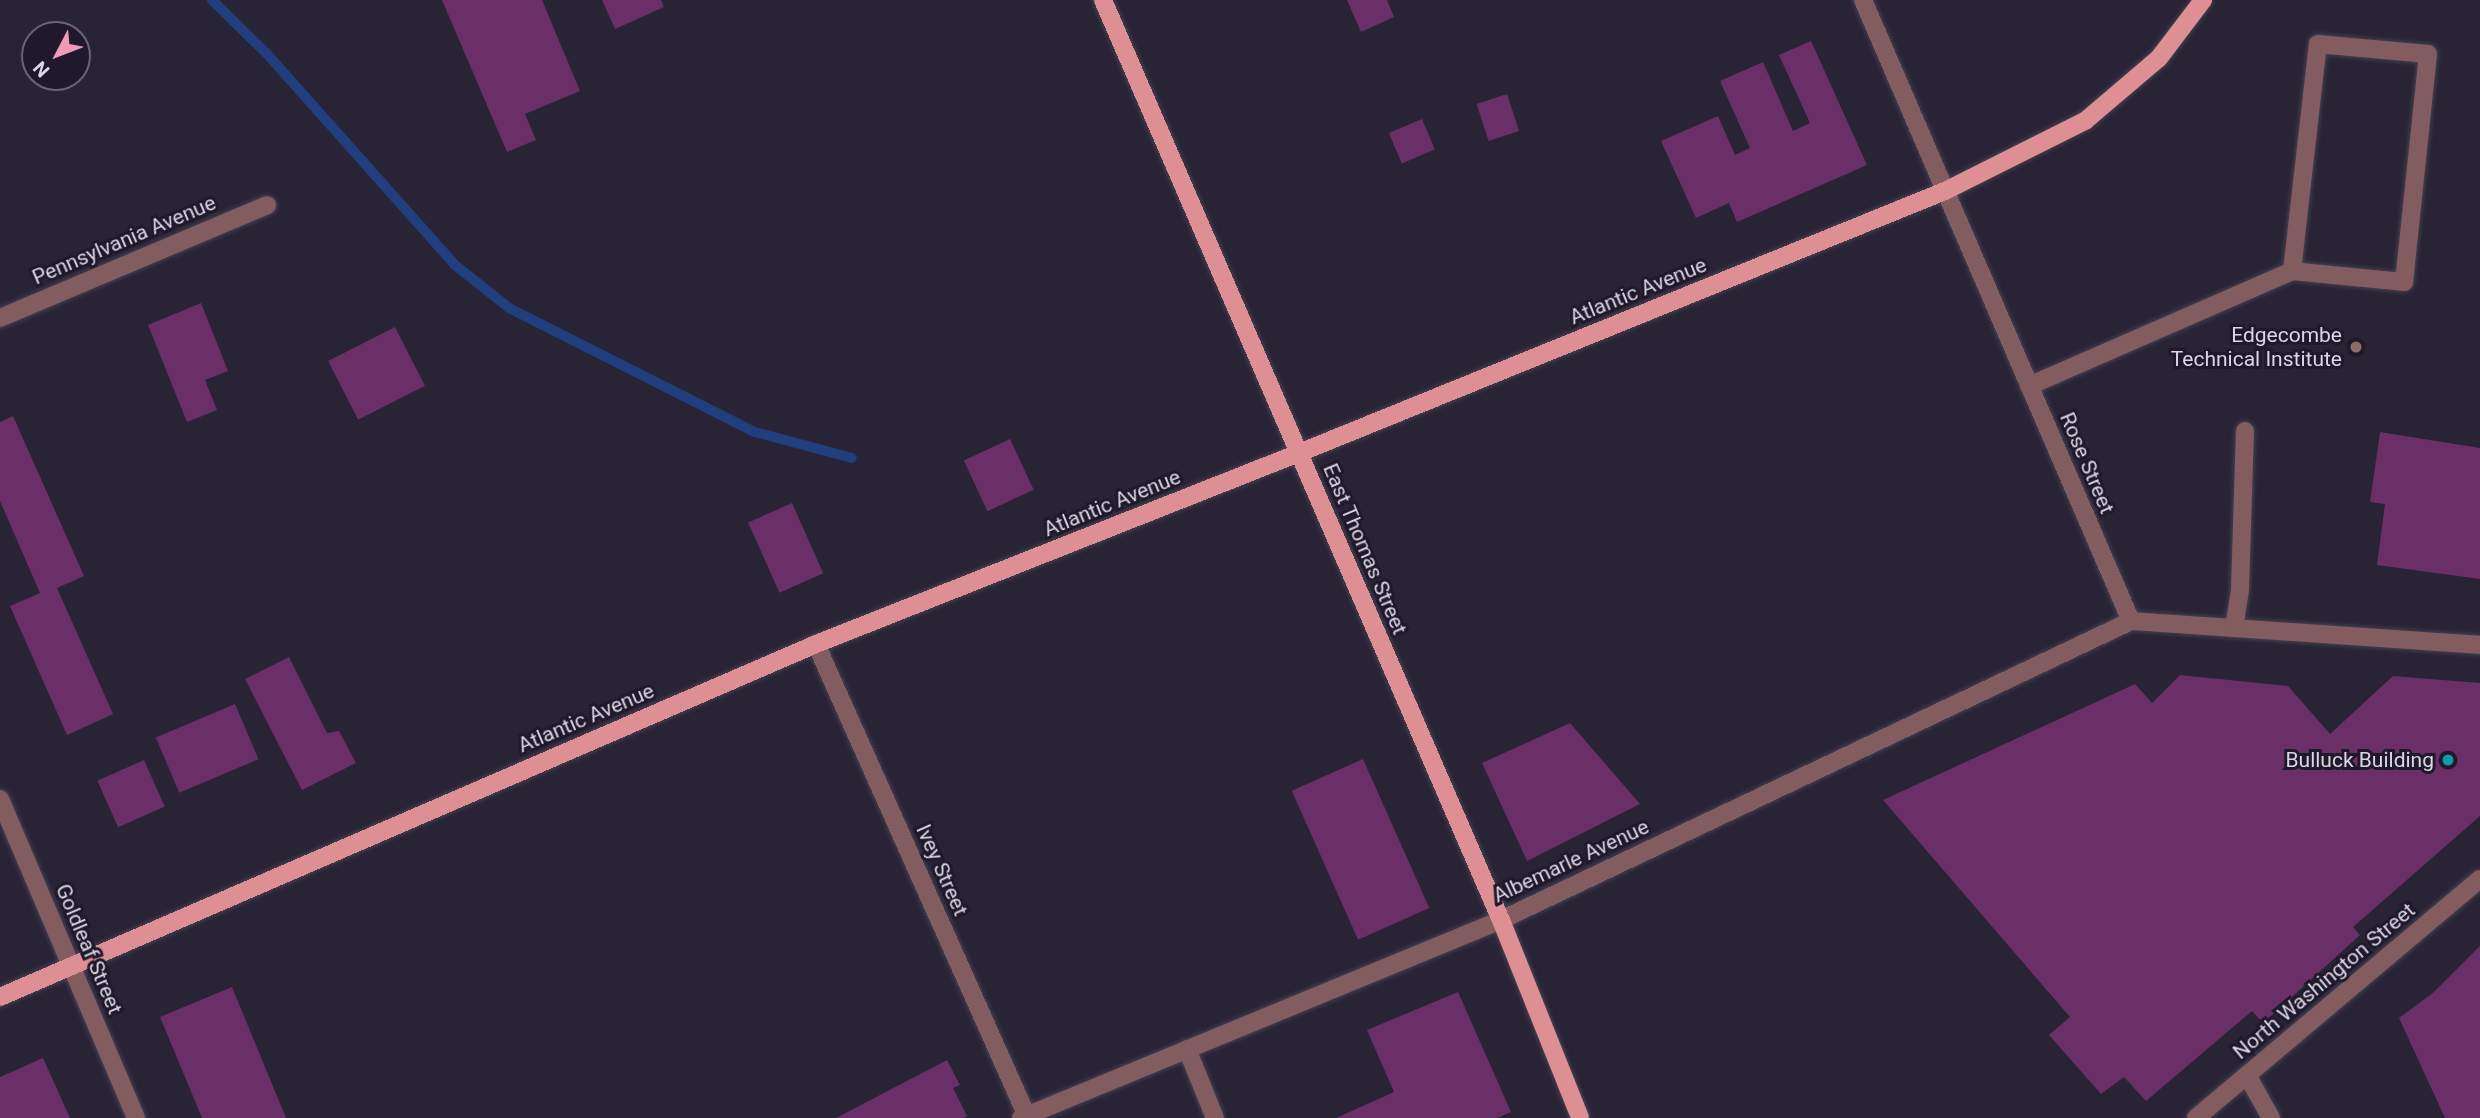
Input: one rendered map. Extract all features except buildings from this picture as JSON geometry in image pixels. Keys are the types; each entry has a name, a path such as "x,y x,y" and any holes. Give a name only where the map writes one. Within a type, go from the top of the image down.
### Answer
{"main road":[{"name":"East Thomas Street","path":"1103,0 1501,919 1580,1118"},
{"name":"Atlantic Avenue","path":"0,997 816,644 1299,453 1945,191 2085,121 2159,58 2203,0"}],"street":[{"name":"Rose Street","path":"1863,0 2131,621"},
{"path":"2029,386 2292,271 2404,282 2428,54 2318,44 2292,271"},
{"name":"Pennsylvania Avenue","path":"0,318 267,205"},
{"path":"2234,628 2240,589 2245,431"},
{"path":"2131,621 2480,645"},
{"name":"Albemarle Avenue","path":"1023,1116 1501,919 2131,621"},
{"name":"Ivey Street","path":"816,644 1023,1116"},
{"name":"Goldleaf Street","path":"0,799 136,1118"},
{"name":"North Washington Street","path":"2196,1118 2480,879"},
{"path":"1187,1049 1215,1118"},
{"path":"2247,1075 2271,1118"}],"waterway":[{"path":"212,0 268,55 455,265 509,308 755,432 852,458"}],"place":[{"name":"Edgecombe Technical Institute","path":"2356,347"},
{"name":"Bulluck Building","path":"2448,760"}]}
